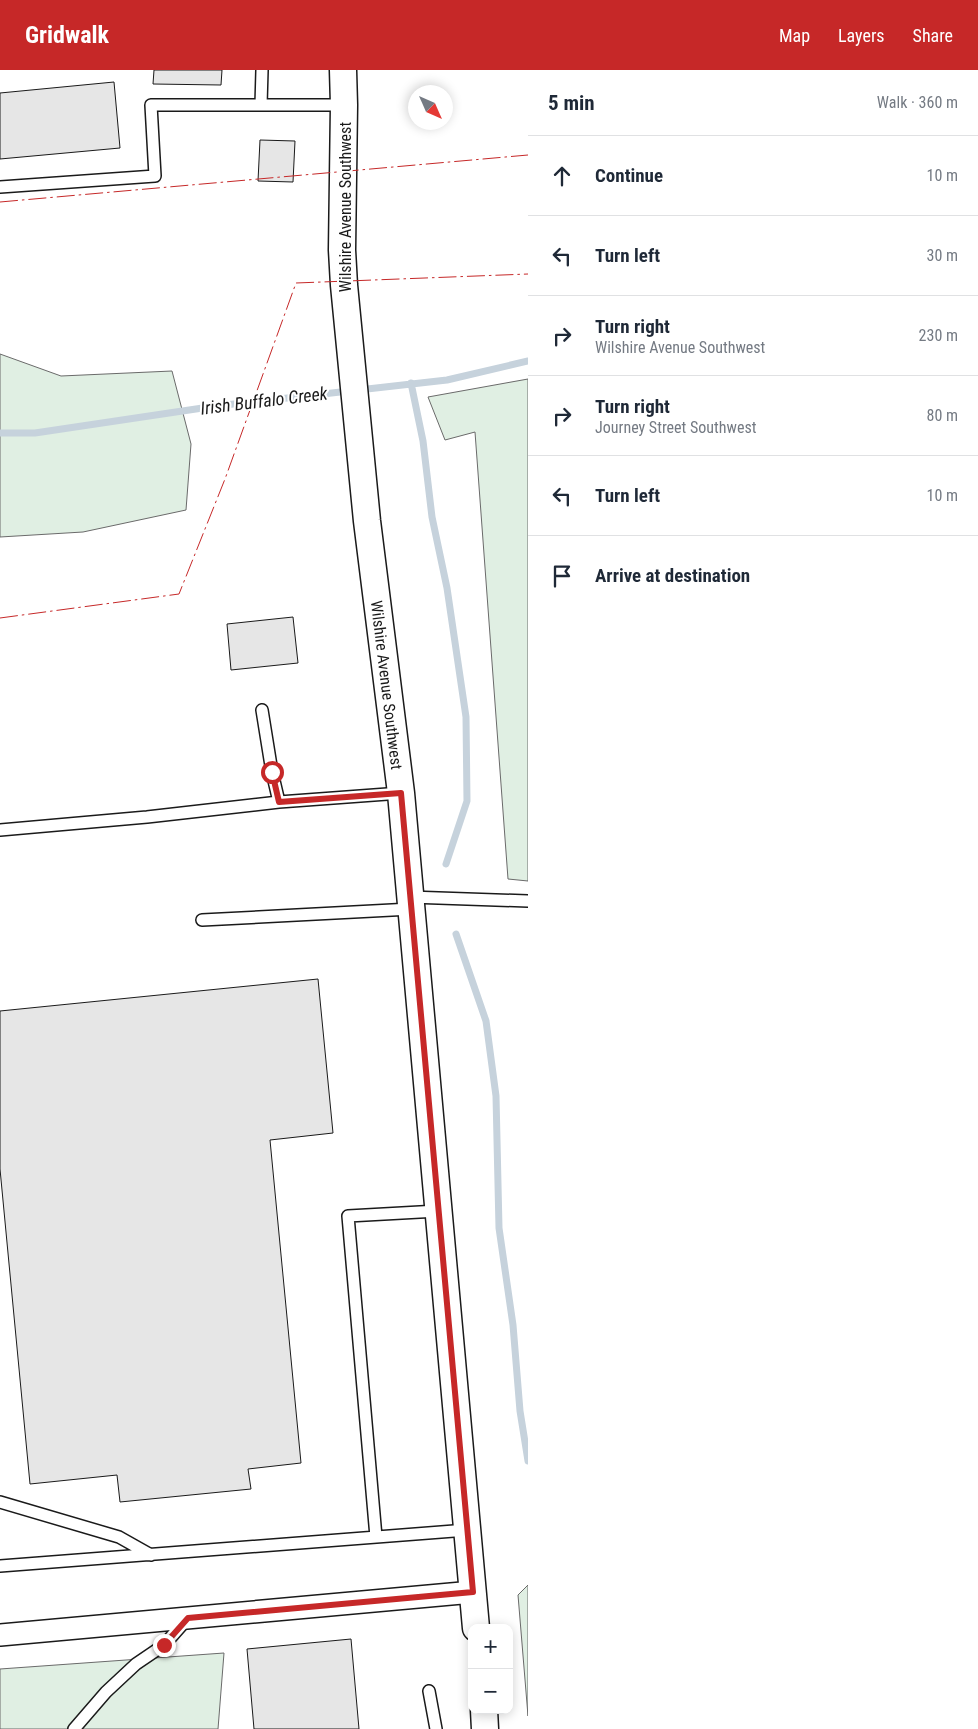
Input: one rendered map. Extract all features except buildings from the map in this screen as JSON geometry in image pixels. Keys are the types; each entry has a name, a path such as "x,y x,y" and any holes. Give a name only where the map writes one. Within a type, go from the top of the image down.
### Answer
{"street":[{"name":"Wilshire Avenue Southwest","path":"343,70 342,250 344,285 368,531 401,793 476,1624"},
{"path":"0,1635 473,1592"},
{"path":"484,1714 485,1729"}],"lane":[{"path":"260,105 262,70"},
{"path":"0,187 155,176 151,105 344,105"},
{"path":"262,710 279,802"},
{"path":"0,830 147,817 279,802 401,793"},
{"path":"202,920 410,903 528,901"},
{"path":"376,1537 348,1216 438,1211"},
{"path":"0,1502 120,1537 151,1556"},
{"path":"0,1566 151,1556 467,1530"},
{"path":"74,1729 106,1692 136,1664 164,1645 188,1618"},
{"path":"430,1691 436,1729"}],"green space":[{"path":"0,354 61,376 172,371 191,444 186,510 83,532 0,537"},
{"path":"528,379 528,881 508,879 475,432 445,440 428,397"},
{"path":"528,1585 528,1716 518,1595"},
{"path":"224,1653 218,1729 0,1729 0,1669"}],"waterway":[{"name":"Irish Buffalo Creek","path":"0,433 35,433 216,406 447,380 528,361"},
{"path":"411,383 423,441 432,517 447,588 466,717 467,801 446,864"},
{"path":"456,934 486,1021 496,1096 499,1228 513,1325 520,1411 528,1461"}],"power":[{"path":"0,202 528,155"},
{"path":"0,618 179,594 225,479 296,283 528,274"}],"route":[{"path":"164,1645 188,1618 473,1592 401,793 279,802 272,772"}]}
